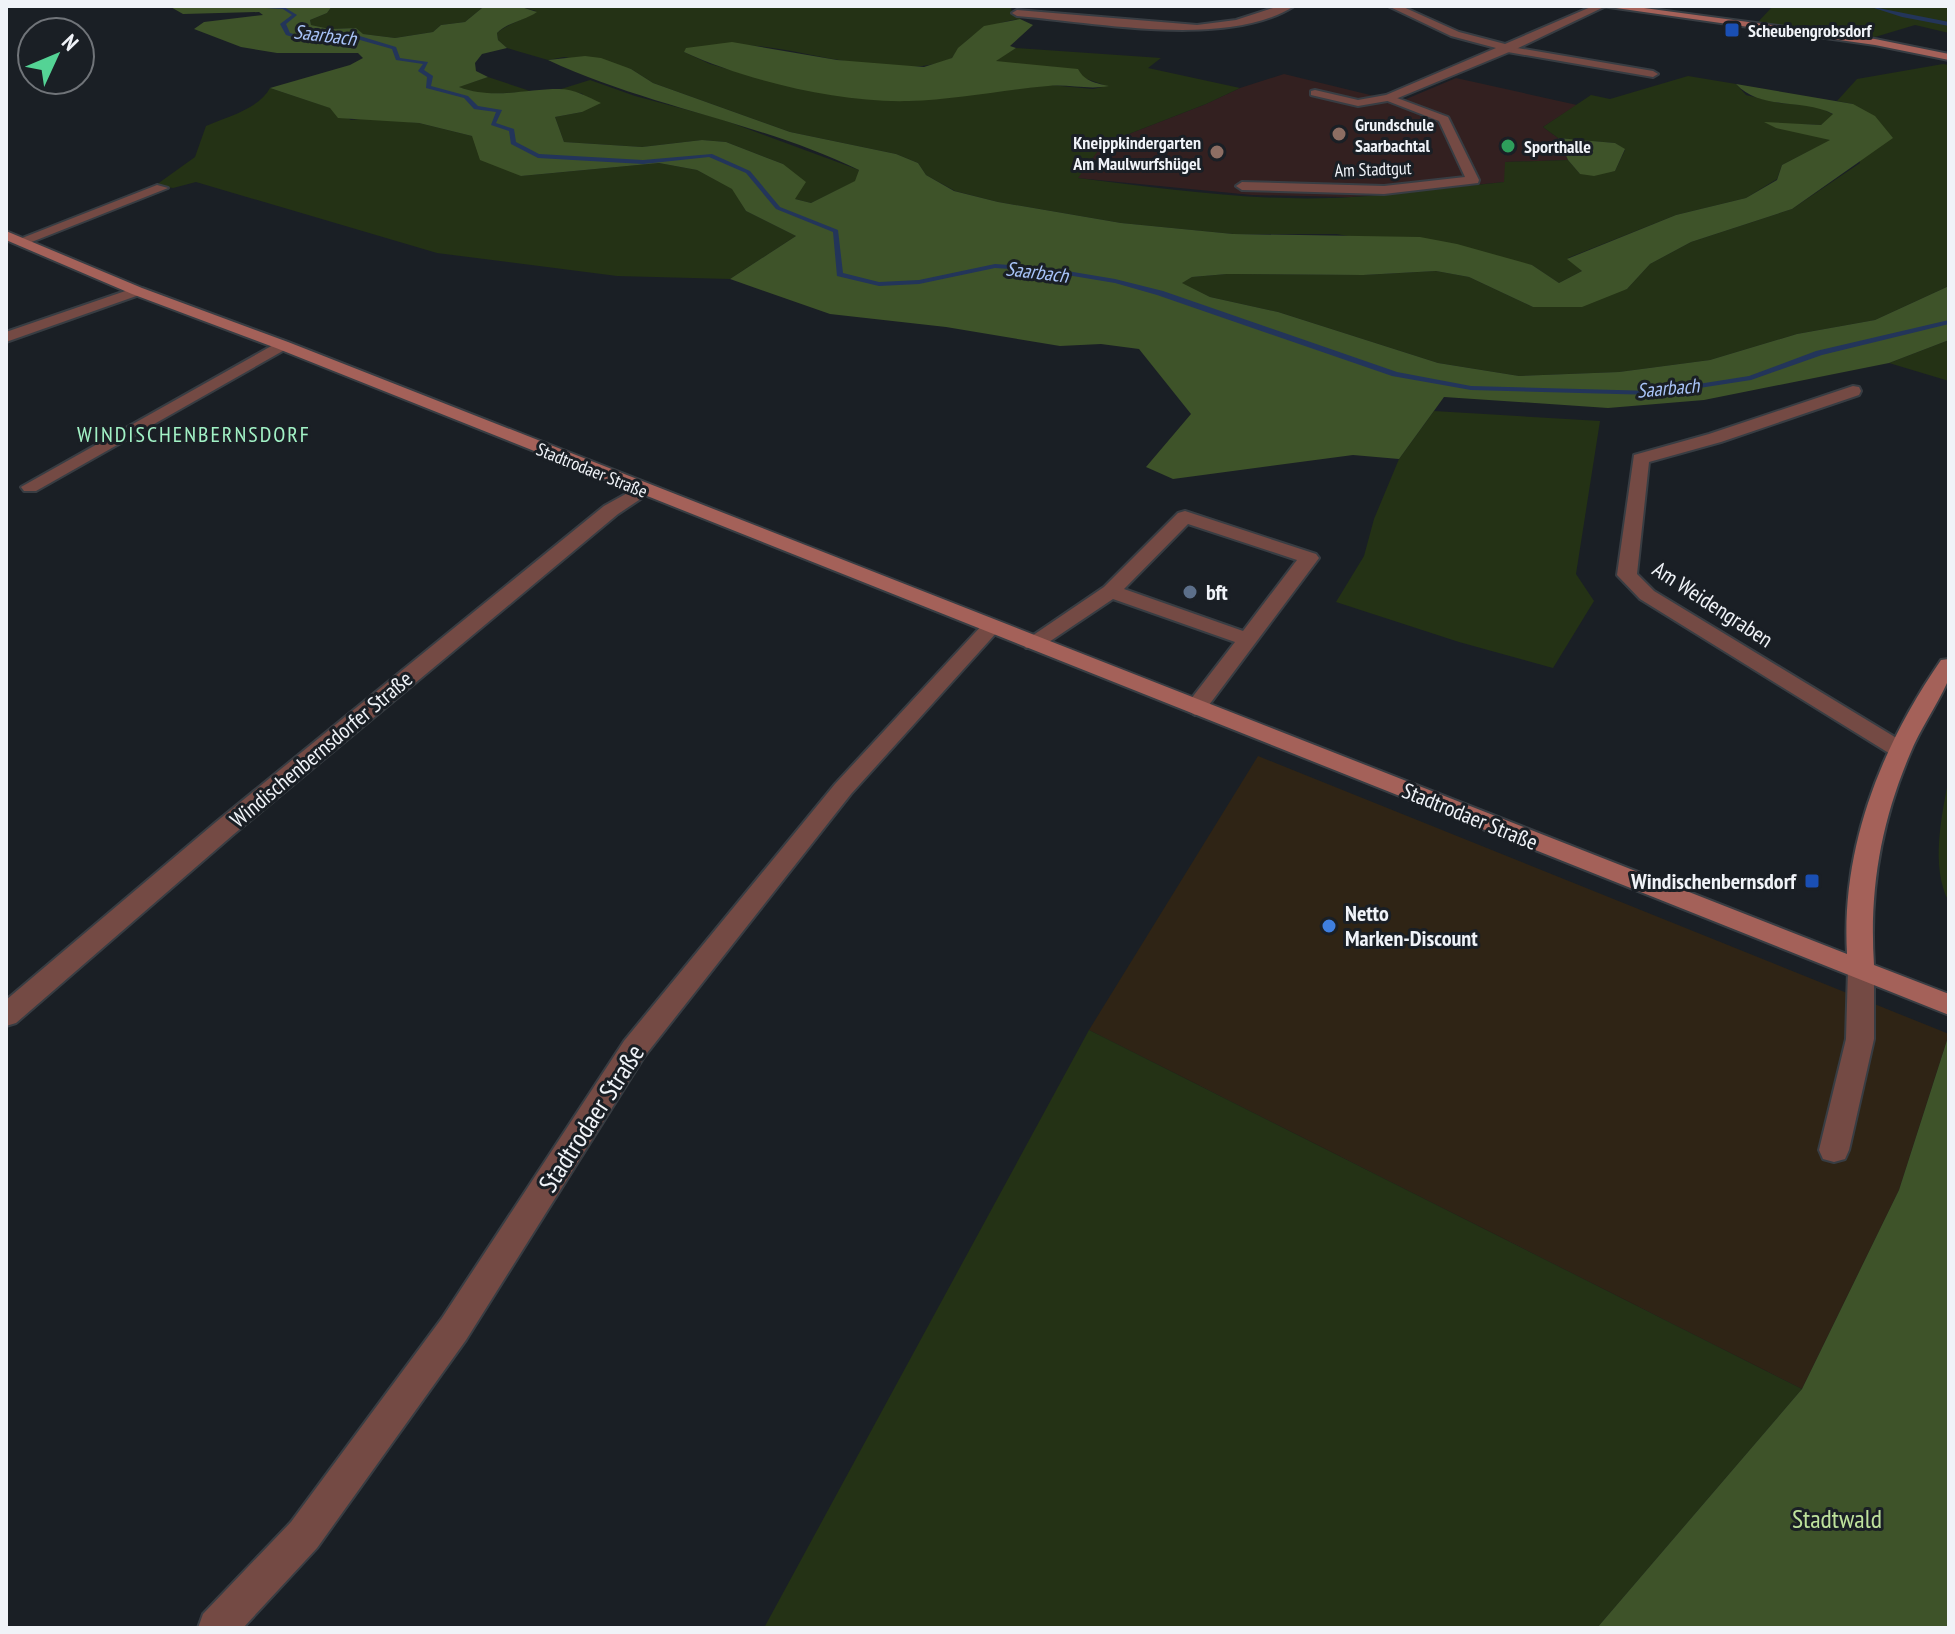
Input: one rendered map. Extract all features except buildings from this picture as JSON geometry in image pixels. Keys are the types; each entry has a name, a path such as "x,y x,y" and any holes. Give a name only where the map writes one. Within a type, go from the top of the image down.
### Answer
{"main road":[{"path":"1604,6 1875,42 1949,57"},
{"name":"Stadtrodaer Straße","path":"13,239 137,291 282,345 1949,1005"},
{"path":"1861,970 1859,899 1881,801 1924,698 1948,668"}],"street":[{"path":"1017,13 1197,28 1237,23 1289,6"},
{"path":"1393,6 1455,34 1508,49 1653,74"},
{"name":"Am Stadtgut","path":"1315,93 1358,103 1389,98 1604,6"},
{"name":"Am Stadtgut","path":"1242,186 1384,190 1473,180 1444,119 1389,98"},
{"path":"13,239 162,188"},
{"path":"6,337 137,291"},
{"path":"30,487 282,345"},
{"name":"Am Weidengraben","path":"1853,391 1715,438 1640,459 1627,575 1647,595 1900,750"},
{"name":"Windischenbernsdorfer Straße","path":"6,1016 249,808 611,510 642,490"},
{"path":"1033,644 1111,591 1185,517 1309,558 1195,708"},
{"path":"1111,591 1247,639"},
{"name":"Stadtrodaer Straße","path":"217,1628 304,1535 454,1329 634,1049 843,789 991,627"},
{"path":"1834,1150 1859,1059 1863,989 1861,970"}],"shaded area":[{"name":"Grundschule Saarbachtal","path":"1284,74 1399,102 1456,78 1577,105 1543,127 1558,138 1568,160 1505,162 1505,182 1350,197 1252,195 1077,178 1103,144 1240,88"},
{"path":"1258,756 1949,1034 1899,1190 1802,1389 1089,1030"}],"green space":[{"path":"169,6 332,6 327,13 310,20 311,25 330,29 356,28 363,34 395,38 433,32 441,25 465,22 482,8 518,6 537,12 497,33 498,40 507,48 482,54 475,63 476,71 488,77 459,87 484,93 565,89 601,103 582,112 555,117 564,142 642,147 702,140 726,142 783,164 806,182 795,199 811,203 855,181 859,170 821,153 625,90 548,60 585,56 601,58 631,69 653,83 790,132 896,154 918,163 926,175 954,191 998,202 1121,223 1233,234 1420,237 1532,265 1559,283 1582,271 1567,259 1676,215 1746,198 1777,180 1782,165 1830,140 1776,128 1764,122 1821,125 1833,114 1809,106 1757,98 1736,84 1853,104 1875,116 1893,138 1792,209 1691,242 1650,264 1627,289 1582,307 1533,307 1469,277 1436,271 1363,275 1227,274 1192,277 1182,283 1210,297 1278,312 1438,363 1519,376 1619,372 1710,360 1797,334 1875,320 1949,286 1949,340 1889,363 1704,400 1608,408 1444,397 1399,459 1353,455 1173,479 1146,467 1191,414 1139,349 1101,344 1060,346 946,327 830,314 730,279 796,236 746,211 732,189 697,170 659,163 521,176 480,160 472,136 419,123 338,118 330,108 270,88 350,65 363,58 358,53 277,53 241,47 194,29 204,22 263,15 259,12 183,14"},
{"path":"332,6 501,6 482,8 465,22 441,25 433,32 395,38 362,34 356,28 330,29 311,25 310,20 327,13"},
{"path":"518,6 1012,6 1011,10 1019,14 1020,19 982,31 965,42 952,58 931,65 882,66 748,45 684,52 710,64 755,77 859,98 909,101 1050,85 1093,89 1107,86 1053,67 994,61 1016,48 1161,58 1148,68 1240,88 1103,144 1078,178 1215,194 1284,198 1352,197 1504,182 1505,162 1568,160 1580,174 1615,171 1625,150 1615,143 1558,138 1543,127 1591,95 1610,99 1688,76 1736,84 1746,95 1779,103 1817,106 1834,115 1821,125 1800,124 1807,133 1831,140 1782,165 1777,179 1746,198 1676,215 1568,258 1582,271 1559,283 1532,265 1336,234 1233,234 1121,223 998,202 955,191 926,175 918,163 896,154 790,132 653,83 631,69 564,57 548,60 507,48 498,40 497,33 536,11"},
{"path":"1773,6 1949,6 1949,33 1915,25 1875,37 1758,22"},
{"path":"1020,19 1033,25 1010,46 1016,48 996,61 1078,69 1087,79 1109,86 1048,86 943,99 882,101 823,94 765,81 684,52 686,48 732,42 837,60 924,67 952,58 958,48 984,26"},
{"path":"1949,65 1949,286 1875,320 1797,334 1710,360 1619,372 1519,376 1438,363 1278,312 1210,297 1181,283 1192,277 1227,274 1363,275 1436,271 1469,277 1533,307 1627,289 1650,264 1691,242 1792,209 1860,163 1853,104 1837,101 1857,79"},
{"path":"488,77 533,92 480,94 458,87"},
{"path":"590,80 635,96 721,119 859,170 856,181 811,203 795,199 783,164 726,142 702,140 642,147 564,142 555,117 582,112 583,94 561,89"},
{"path":"270,88 331,108 351,120 368,118 419,123 472,136 521,176 659,163 697,170 733,189 746,211 796,236 730,279 617,276 437,253 196,182 173,188 156,185 195,157 206,126 250,107"},
{"path":"1558,138 1615,143 1625,149 1615,171 1594,176 1580,174 1568,160"},
{"path":"1949,340 1949,381 1889,363"},
{"path":"1434,411 1600,421 1576,574 1594,601 1553,668 1459,642 1336,602 1364,556 1374,519 1399,459"},
{"path":"1949,777 1949,902 1940,873 1939,840"},
{"path":"1089,1030 1802,1389 1597,1628 764,1628"},
{"name":"Stadtwald","path":"1949,1034 1949,1628 1597,1628 1802,1389 1899,1190"}],"waterway":[{"name":"Saarbach","path":"238,6 284,8 295,15 283,24 288,34 302,38 353,36 394,48 398,59 426,63 421,71 430,76 428,87 466,97 476,108 500,111 493,124 512,130 513,143 538,156 643,162 710,155 748,172 778,208 836,231 840,274 879,284 919,282 995,266 1043,269 1115,281 1160,293 1395,374 1471,388 1654,393 1751,378 1819,353 1949,322"},
{"name":"Saarbach","path":"1870,6 1902,16 1949,24"}],"place":[{"name":"Scheubengrobsdorf","path":"1732,30"},
{"name":"Grundschule Saarbachtal","path":"1339,134"},
{"name":"Sporthalle","path":"1508,146"},
{"name":"Kneippkindergarten Am Maulwurfshügel","path":"1217,152"},
{"name":"bft","path":"1190,592"},
{"name":"Windischenbernsdorf","path":"1812,881"},
{"name":"Netto Marken-Discount","path":"1329,926"}],"district":[{"name":"WINDISCHENBERNSDORF","path":"194,434"}]}
